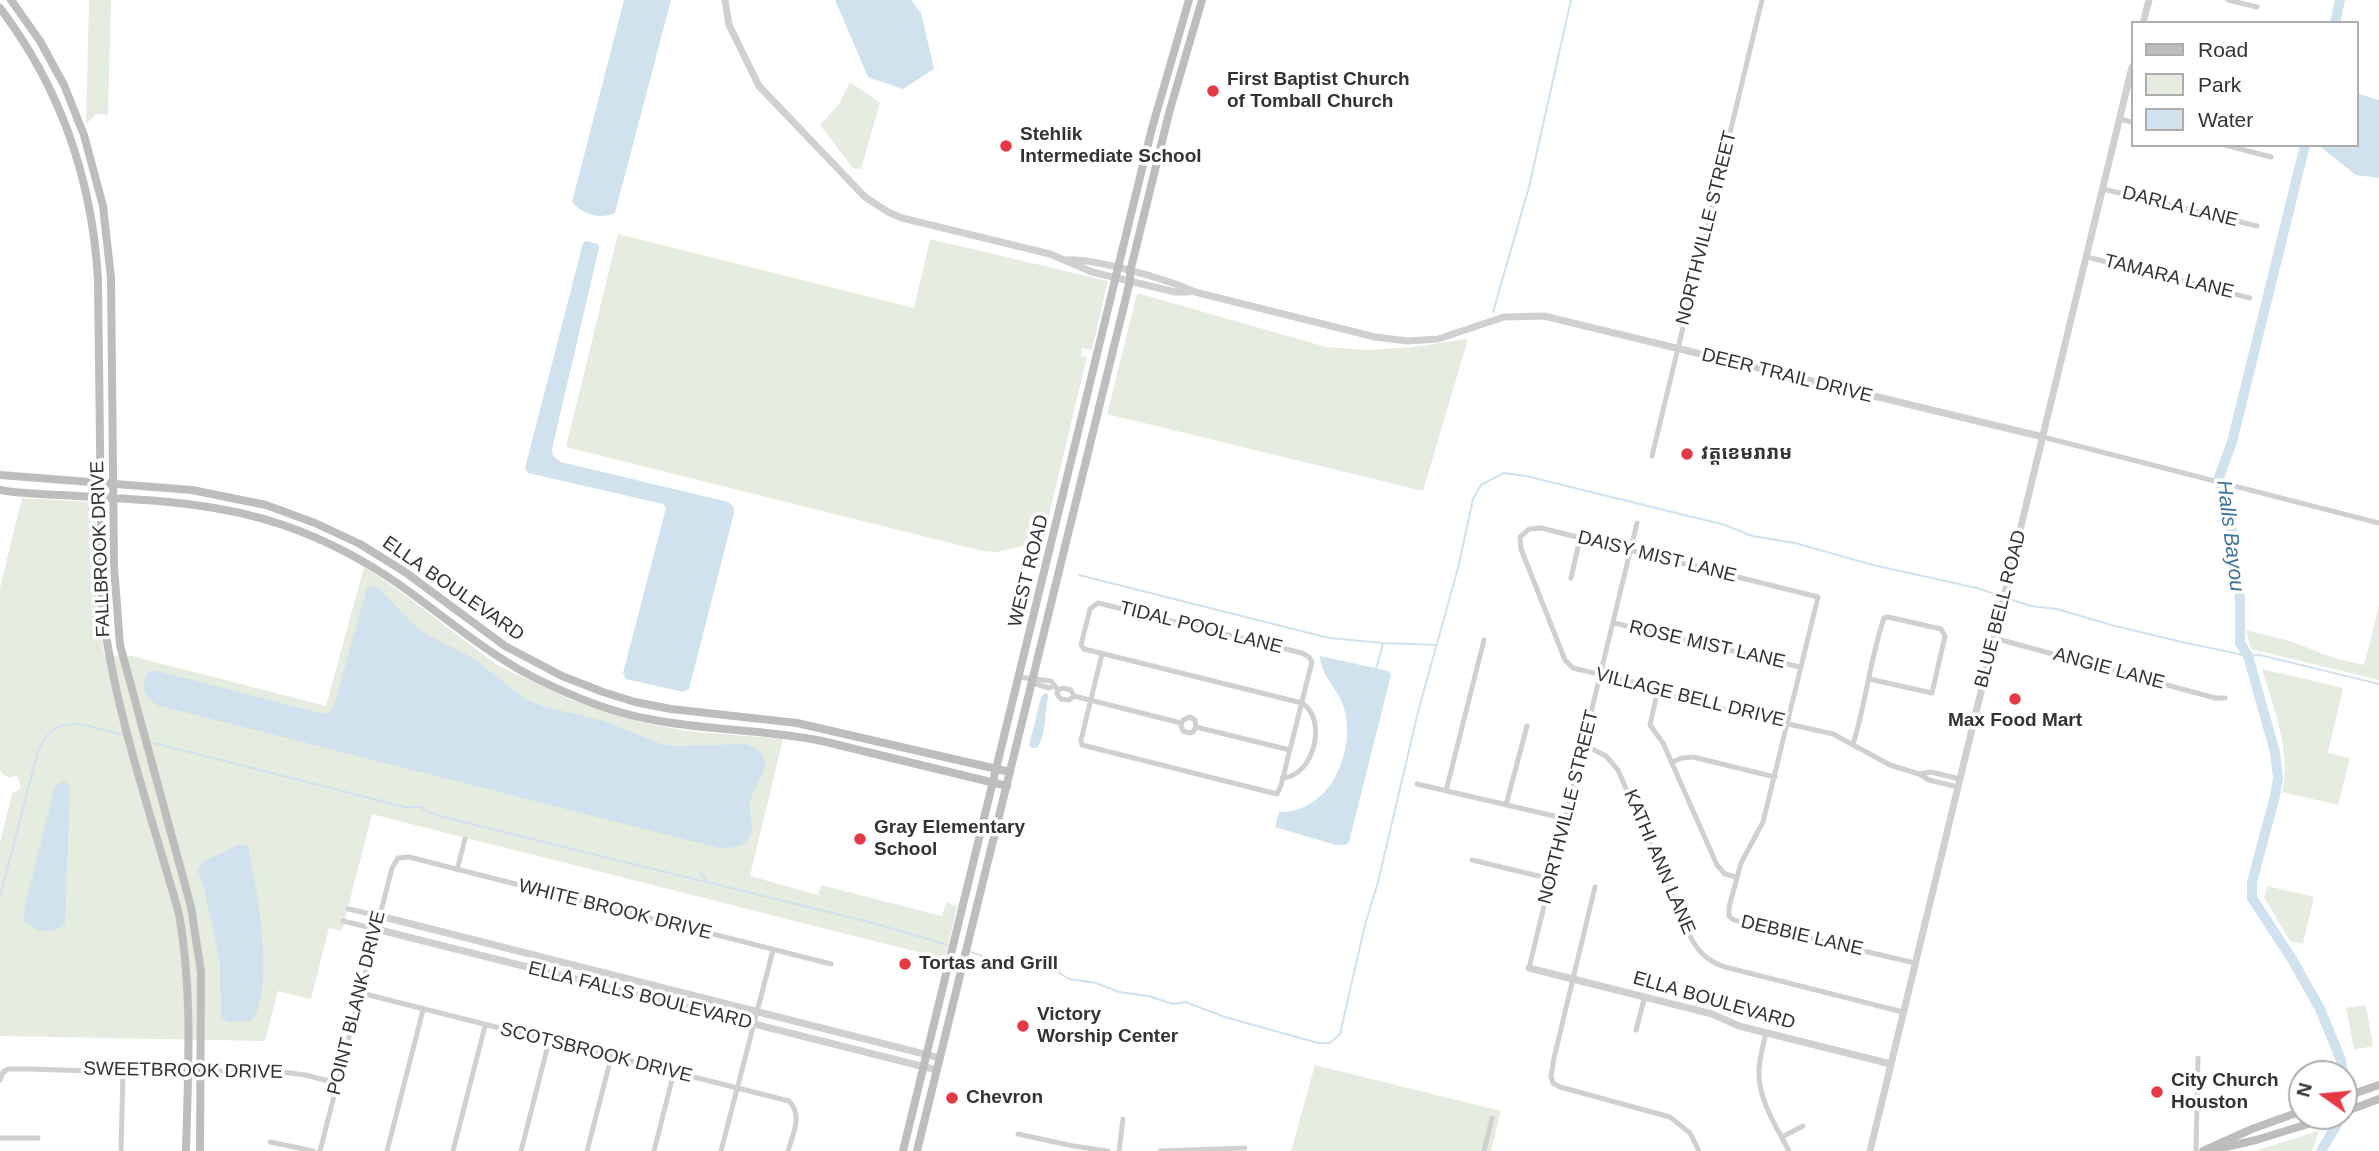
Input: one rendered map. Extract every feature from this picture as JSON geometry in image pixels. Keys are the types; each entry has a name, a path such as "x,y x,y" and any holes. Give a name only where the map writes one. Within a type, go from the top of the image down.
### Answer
{"main road":[{"name":"FALLBROOK DRIVE","path":"11,0 40,41 84,135 98,182 107,229 111,278 113,498 118,630 140,723 191,907 197,942 201,972 200,1151"},
{"name":"WEST ROAD","path":"903,1151 1152,128 1189,0"},
{"name":"WEST ROAD","path":"917,1151 1111,359 1152,179 1202,0"},
{"name":"FALLBROOK DRIVE","path":"0,8 29,48 71,139 85,186 94,231 98,279 100,580 105,632 123,715 179,914 185,945 188,1000 186,1151"},
{"path":"43,74 54,67"},
{"path":"1166,85 1176,89"},
{"path":"1142,177 1152,179"},
{"path":"1098,357 1111,359"},
{"name":"ELLA BOULEVARD","path":"0,475 192,490 276,509 338,533 382,557 505,646 585,685 651,706 794,723 1010,772"},
{"name":"ELLA BOULEVARD","path":"0,489 190,503 242,513 332,546 375,569 498,657 580,698 648,719 793,735 1007,786"},
{"path":"272,522 276,509"},
{"path":"1059,518 1071,521"},
{"path":"375,569 382,557"},
{"path":"1040,594 1052,596"},
{"path":"105,632 118,630"},
{"path":"580,698 585,685"},
{"path":"127,730 140,723"},
{"path":"793,735 794,723"},
{"path":"884,755 887,743"},
{"path":"185,945 197,942"},
{"path":"2358,1093 2379,1085"},
{"path":"2358,1107 2379,1099"},
{"path":"2203,1151 2288,1116"},
{"path":"2209,1151 2290,1130"}],"street":[{"name":"DEER TRAIL DRIVE","path":"725,0 729,25 760,86 865,197 902,218 1065,260 1075,259 1130,276 1177,284 1195,292 1375,337 1408,341 1438,339 1504,317 1544,316 2043,437 2379,523"},
{"name":"NORTHVILLE STREET","path":"1652,456 1762,0"},
{"path":"2144,21 2149,0"},
{"path":"2228,0 2258,7"},
{"name":"BLUE BELL ROAD","path":"1870,1151 2130,76"},
{"path":"2120,119 2130,122"},
{"path":"2233,147 2271,156"},
{"name":"DARLA LANE","path":"2103,188 2257,226"},
{"name":"TAMARA LANE","path":"2087,257 2250,298"},
{"name":"NORTHVILLE STREET","path":"1529,968 1637,523"},
{"name":"DAISY MIST LANE","path":"1525,559 1519,543 1521,537 1529,529 1541,528 1818,597 1800,667"},
{"path":"1571,578 1580,538"},
{"name":"VILLAGE BELL DRIVE","path":"1525,559 1565,660 1573,668 1641,684 1657,692 1833,734 1890,765 1930,780 1959,783"},
{"name":"TIDAL POOL LANE","path":"1102,653 1082,648 1081,645 1090,609 1098,603 1302,653 1312,662 1302,703"},
{"path":"1853,744 1884,618 1941,629 1945,636 1932,693 1869,679"},
{"name":"ROSE MIST LANE","path":"1614,623 1800,667"},
{"name":"ANGIE LANE","path":"1994,638 2215,698 2225,698"},
{"path":"1447,790 1484,640"},
{"path":"1282,778 1295,774 1303,766 1314,744 1315,721 1310,708 1302,703 1102,653 1081,740 1082,746 1086,748 1277,794 1302,703"},
{"path":"1657,692 1650,725 1663,743 1717,865 1725,874 1736,877 1763,822 1800,667"},
{"path":"1018,677 1051,681 1056,688 1071,690 1074,696 1181,723"},
{"path":"1190,717 1195,720 1196,727 1193,732 1187,733 1181,728 1181,723 1190,717"},
{"path":"1506,805 1527,726"},
{"path":"1196,727 1290,750"},
{"name":"KATHI ANN LANE","path":"1584,745 1606,756 1618,770 1689,934 1706,958 1725,967 1903,1012"},
{"path":"1672,762 1693,757 1775,777"},
{"path":"1417,783 1567,819"},
{"path":"457,870 465,839"},
{"name":"WHITE BROOK DRIVE","path":"398,858 409,857 831,964"},
{"name":"POINT BLANK DRIVE","path":"320,1151 392,867 398,858"},
{"path":"1472,860 1551,879"},
{"name":"DEBBIE LANE","path":"1736,877 1728,912 1732,919 1915,963"},
{"path":"1595,887 1552,1069 1553,1083 1670,1117 1690,1133 1699,1151"},
{"name":"ELLA FALLS BOULEVARD","path":"348,909 940,1058"},
{"name":"ELLA FALLS BOULEVARD","path":"343,921 937,1070"},
{"path":"502,962 506,949"},
{"path":"721,1151 773,950"},
{"name":"ELLA BOULEVARD","path":"1529,968 1645,996 1712,1014 1739,1026 1891,1064"},
{"path":"613,990 617,977"},
{"name":"SCOTSBROOK DRIVE","path":"361,993 789,1101 795,1107 797,1116 788,1151"},
{"path":"1636,1030 1645,996"},
{"path":"387,1151 423,1010"},
{"path":"453,1151 485,1026"},
{"path":"1766,1033 1759,1066 1759,1082 1789,1151"},
{"path":"521,1151 549,1041"},
{"path":"587,1151 611,1058"},
{"path":"2196,1151 2198,1058"},
{"name":"SWEETBROOK DRIVE","path":"0,1080 3,1072 8,1069 123,1072 276,1071 337,1083"},
{"path":"121,1151 123,1072"},
{"path":"654,1151 674,1072"},
{"path":"1484,1151 1492,1118"},
{"path":"1119,1151 1123,1119"},
{"path":"1782,1137 1803,1126"},
{"path":"1018,1134 1108,1151"},
{"path":"0,1138 38,1138"},
{"path":"270,1142 313,1151"},
{"path":"1160,1151 1245,1148"}],"green space":[{"path":"89,0 111,0 108,115 96,114 86,124"},
{"path":"850,82 880,103 861,169 853,168 820,125 839,104"},
{"path":"618,234 914,308 930,239 1108,281 1092,350 1082,348 1081,356 1087,357 1041,549 1022,546 997,552 983,551 566,447"},
{"path":"1137,293 1326,347 1367,350 1468,339 1423,491 1107,414"},
{"path":"22,498 89,502 96,508 96,590 104,655 132,656 326,706 364,567 497,665 571,700 641,722 686,731 783,739 750,876 818,895 821,885 942,916 946,902 957,907 945,959 372,814 342,931 329,928 311,999 278,991 265,1041 0,1036 0,843 12,794 21,788 17,775 10,778 1,773 0,769 0,588"},
{"path":"2379,606 2379,680 2251,649 2246,630 2364,665"},
{"path":"2262,669 2343,688 2328,753 2350,758 2338,805 2282,792 2285,761 2283,746"},
{"path":"2267,886 2314,897 2303,944 2290,941 2264,897"},
{"path":"2366,1005 2373,1046 2354,1050 2346,1008"},
{"path":"1315,1065 1501,1111 1491,1151 1291,1151"},
{"path":"2319,1131 2312,1151 2254,1151"}],"water":[{"path":"624,0 671,0 615,213 597,216 586,213 572,202"},
{"path":"835,0 911,0 921,13 934,69 903,89 868,77"},
{"path":"2358,94 2379,100 2379,178 2356,175 2321,147 2358,147"},
{"path":"586,241 598,244 599,248 552,449 553,456 561,462 728,502 733,506 734,513 689,689 683,692 626,679 623,673 666,508 663,504 528,473 525,468 583,243"},
{"path":"374,586 426,634 471,657 527,700 603,721 658,743 672,746 745,744 757,750 765,763 750,804 752,826 749,838 736,847 719,848 157,705 144,690 144,681 149,671 157,671 324,714 329,713 334,706 366,591"},
{"path":"1320,656 1388,671 1391,675 1349,842 1345,845 1336,845 1275,827 1279,812 1293,811 1322,795 1340,768 1345,752 1347,736 1343,705 1323,669"},
{"path":"1045,693 1048,698 1042,736 1037,748 1032,748 1029,746 1041,697"},
{"path":"64,781 70,785 65,923 56,930 44,931 33,928 24,921 24,910 55,786"},
{"path":"240,844 248,846 255,885 264,962 263,986 259,1006 251,1021 228,1022 221,1017 220,963 198,871 202,862"}],"waterway":[{"path":"1493,312 1529,187 1571,0"},
{"name":"Halls Bayou","path":"2335,21 2340,0"},
{"name":"Halls Bayou","path":"2305,147 2232,442 2219,477 2233,534 2240,600 2240,643 2248,656 2275,752 2278,778 2252,882 2252,898 2292,959 2320,1009 2341,1060"},
{"path":"971,952 998,962 1011,960 1035,964 1069,979 1096,983 1119,992 1148,996 1173,1004 1185,1002 1225,1017 1318,1043 1330,1043 1340,1034 1473,499 1481,485 1504,473 1526,476 1725,525 1752,536 1795,543 2001,596"},
{"path":"1079,575 1329,638 1437,645"},
{"path":"2006,598 2182,642 2248,656 2260,655 2379,684"},
{"path":"1376,669 1383,644"},
{"path":"0,897 38,751 45,738 64,725 75,724 124,735"},
{"path":"150,742 405,807 421,807 434,814 463,822 873,923 948,945"},
{"path":"701,873 706,881"},
{"name":"Halls Bayou","path":"2321,1151 2334,1130"}],"place":[{"name":"First Baptist Church of Tomball Church","path":"1213,91"},
{"name":"Stehlik Intermediate School","path":"1006,146"},
{"name":"វត្តខេមរារាម","path":"1687,454"},
{"name":"Max Food Mart","path":"2015,699"},
{"name":"Gray Elementary School","path":"860,839"},
{"name":"Tortas and Grill","path":"905,964"},
{"name":"Victory Worship Center","path":"1023,1026"},
{"name":"City Church Houston","path":"2157,1092"},
{"name":"Chevron","path":"952,1098"}]}
